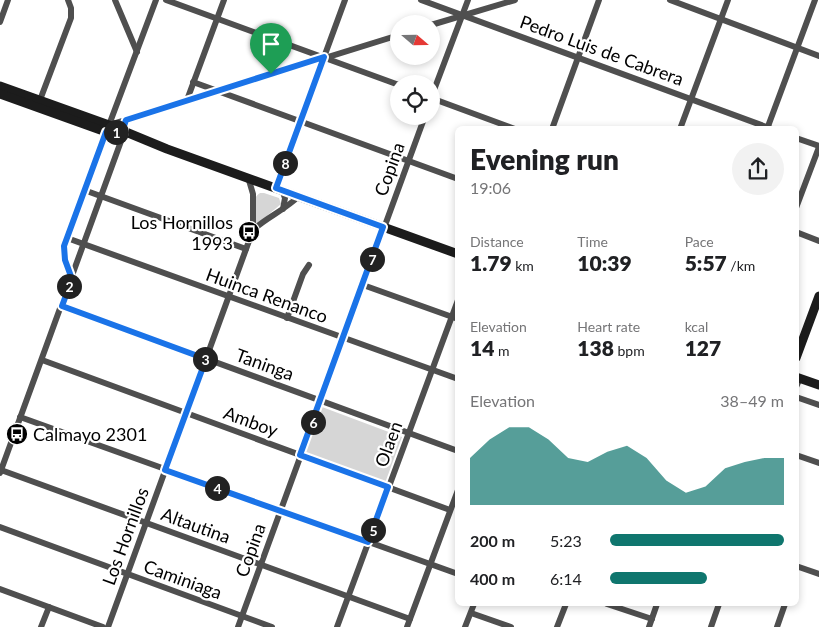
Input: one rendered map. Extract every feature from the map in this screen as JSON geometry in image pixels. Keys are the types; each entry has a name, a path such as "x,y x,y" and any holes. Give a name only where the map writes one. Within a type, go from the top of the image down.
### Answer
{"main road":[{"path":"0,86 40,100 107,129"},
{"path":"0,94 124,133 455,253"},
{"path":"799,350 819,296"},
{"path":"799,381 819,385"}],"street":[{"path":"0,22 8,0"},
{"path":"40,100 71,18 71,8 67,0"},
{"path":"115,0 137,52"},
{"path":"72,279 65,260 64,246 156,0"},
{"path":"166,0 390,82"},
{"path":"187,100 224,0"},
{"path":"283,209 285,198 279,189 301,121 345,0"},
{"name":"Pedro Luis de Cabrera","path":"421,0 764,126"},
{"path":"440,75 468,0"},
{"path":"440,23 515,0"},
{"path":"553,126 600,0"},
{"path":"670,0 819,56"},
{"path":"681,126 728,0"},
{"path":"770,126 815,0"},
{"path":"107,129 126,120 187,100 390,38"},
{"path":"193,82 455,178"},
{"path":"440,101 507,126"},
{"path":"0,471 72,279 124,133 126,120"},
{"name":"Copina","path":"238,627 422,125"},
{"path":"799,139 819,146 799,200"},
{"name":"Los Hornillos","path":"108,627 253,230 253,194 248,177"},
{"path":"253,194 266,184"},
{"path":"84,190 246,249"},
{"path":"253,230 299,196"},
{"path":"799,233 819,241"},
{"name":"Huinca Renanco","path":"67,238 455,378"},
{"path":"287,318 303,274 309,265"},
{"path":"363,285 454,318"},
{"name":"Taninga","path":"62,306 455,450"},
{"name":"Olaen","path":"337,627 408,433 454,318"},
{"name":"Amboy","path":"42,360 450,510"},
{"path":"799,398 819,405"},
{"path":"20,417 455,573"},
{"path":"799,456 819,463"},
{"name":"Altautina","path":"0,471 410,619"},
{"path":"407,627 455,498"},
{"name":"Caminiaga","path":"0,527 272,627"},
{"path":"799,569 819,574"},
{"path":"0,589 104,627"},
{"path":"466,627 473,606"},
{"path":"558,627 565,606"},
{"path":"614,606 652,620"},
{"path":"649,627 656,606"},
{"path":"711,627 718,606"},
{"path":"777,627 785,606"},
{"path":"42,627 49,607"},
{"path":"471,613 510,627"}],"shaded area":[{"path":"260,193 279,198 281,204 256,225 254,203"},
{"path":"322,407 402,437 385,483 305,453"}],"place":[{"name":"Los Hornillos 1993","path":"249,232"},
{"name":"Calmayo 2301","path":"17,434"}],"route":[{"path":"324,57 276,188 383,227 300,455 388,487 368,542 165,470 206,359 62,306 72,279 65,260 64,246 106,132 124,133 126,120 271,74 324,57"}]}
